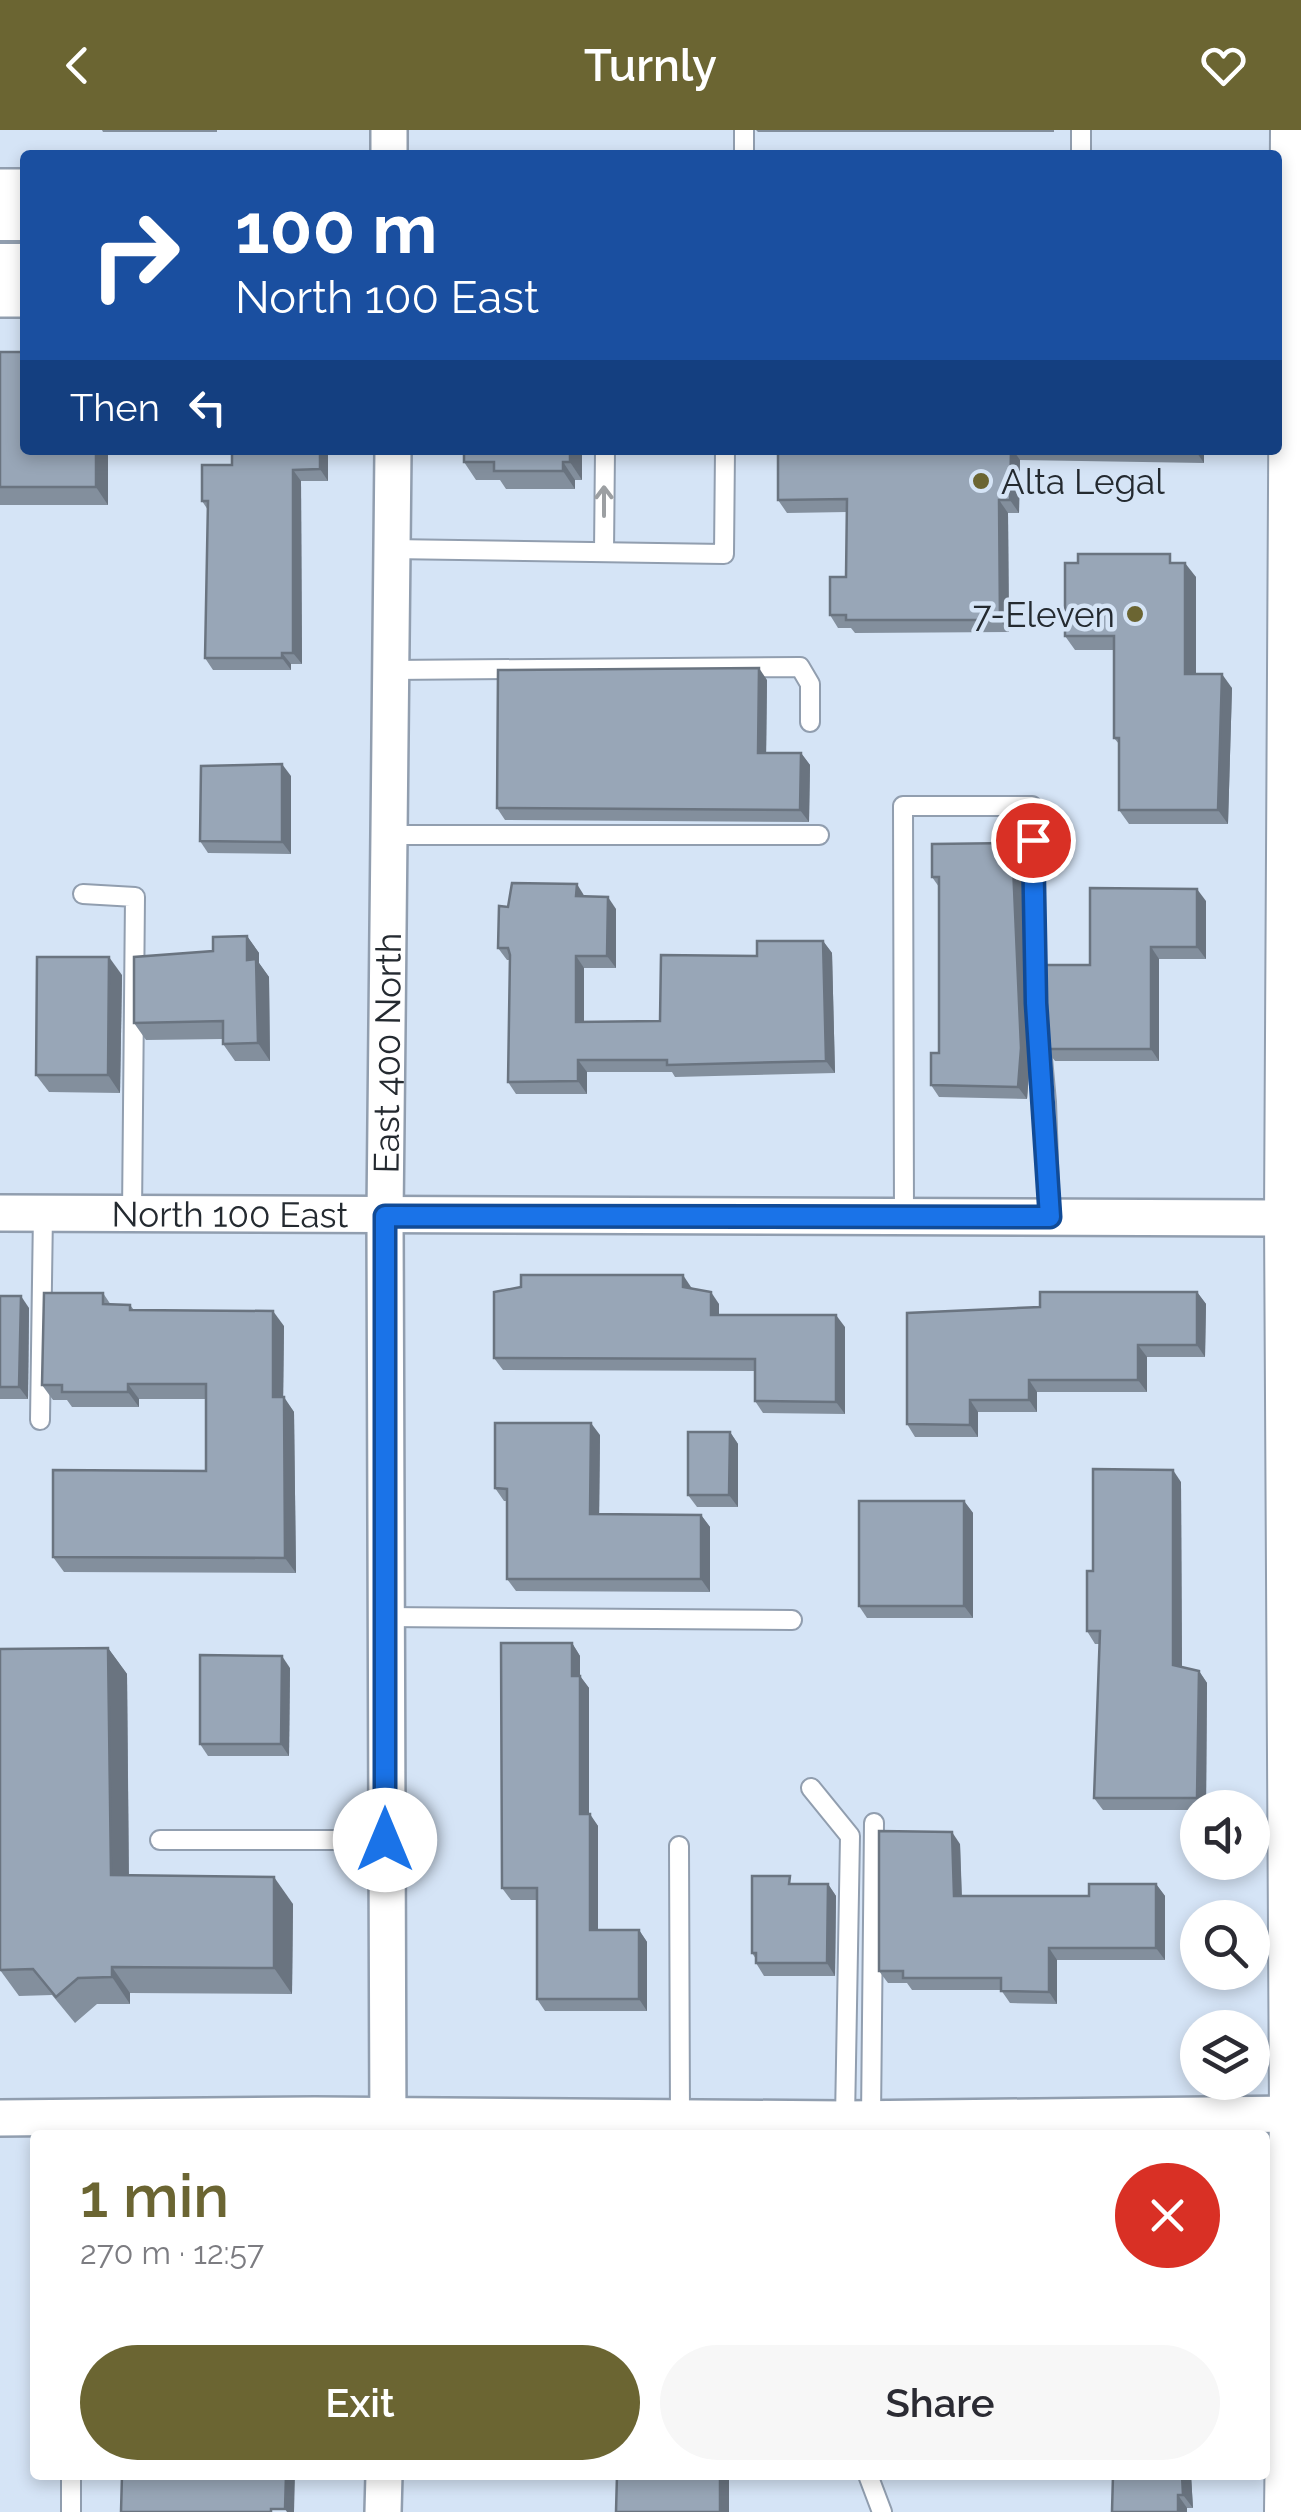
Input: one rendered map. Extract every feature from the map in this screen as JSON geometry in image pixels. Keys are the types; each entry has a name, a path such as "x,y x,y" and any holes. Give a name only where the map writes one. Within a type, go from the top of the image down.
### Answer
{"street":[{"path":"1290,2512 1298,2114 1291,247 1296,130"},
{"name":"East 400 North","path":"388,2126 385,1216 392,455"},
{"name":"North 100 East","path":"0,1213 1295,1218"},
{"path":"0,2118 72,2127 680,2120 857,2123 1298,2114"},
{"path":"383,2512 384,2480"}],"lane":[{"path":"604,455 604,552"},
{"path":"392,549 724,554 725,455"},
{"path":"390,670 800,667 810,684 810,722"},
{"path":"904,1217 903,806 1032,806 1036,1003 1050,1217"},
{"path":"389,835 819,835"},
{"path":"83,894 135,896 132,1214"},
{"path":"40,1420 43,1213"},
{"path":"385,1617 792,1620"},
{"path":"811,1788 850,1836 857,2123"},
{"path":"857,2123 874,1823"},
{"path":"160,1840 385,1840"},
{"path":"679,1846 680,2120"},
{"path":"72,2480 72,2512"},
{"path":"870,2480 882,2512"}],"building":[{"path":"0,352 20,352 20,455 96,455 96,487 0,487"},
{"path":"232,455 320,455 320,469 293,470 293,653 282,653 282,658 205,658 208,501 202,501 202,465 232,465"},
{"path":"464,455 570,455 570,462 563,462 563,471 494,471 494,462 464,462"},
{"path":"778,455 1011,455 1010,500 999,500 1000,620 846,620 846,615 830,615 830,577 846,577 847,499 778,500"},
{"path":"1078,554 1170,554 1170,563 1185,563 1185,674 1222,674 1218,810 1119,810 1114,636 1065,636 1065,563 1078,563"},
{"path":"759,668 758,753 801,753 800,810 497,808 498,670"},
{"path":"282,764 282,842 200,841 201,766"},
{"path":"1012,843 1021,1048 1018,1087 931,1085 931,1053 939,1053 939,877 932,877 932,844"},
{"path":"512,883 577,884 576,896 608,897 607,956 576,956 576,1022 660,1021 661,955 757,956 757,941 823,941 826,1061 667,1065 667,1060 578,1060 578,1081 508,1082 510,955 508,948 498,948 499,906 508,907"},
{"path":"1090,888 1197,889 1197,947 1151,947 1151,1049 1046,1049 1040,965 1090,965"},
{"path":"247,936 247,960 256,959 258,1043 223,1044 223,1021 134,1023 134,957 213,951 213,937"},
{"path":"37,957 109,957 108,1075 36,1075"},
{"path":"521,1275 683,1275 683,1287 711,1292 711,1315 836,1315 836,1402 755,1401 755,1359 494,1358 494,1292 521,1287"},
{"path":"1040,1292 1197,1292 1197,1345 1138,1345 1138,1380 1029,1380 1029,1400 970,1400 970,1425 907,1424 907,1313 1040,1307"},
{"path":"44,1293 103,1293 103,1304 130,1305 130,1310 273,1311 273,1397 284,1397 285,1558 53,1557 53,1470 206,1471 206,1384 128,1384 128,1392 62,1392 62,1385 42,1385"},
{"path":"0,1296 21,1296 19,1387 0,1387"},
{"path":"495,1423 591,1423 590,1514 701,1515 701,1579 507,1579 507,1489 495,1488"},
{"path":"688,1432 730,1432 729,1495 688,1495"},
{"path":"1093,1469 1173,1470 1173,1665 1199,1671 1197,1790 1180,1790 1180,1798 1094,1798 1100,1631 1087,1631 1087,1571 1093,1571"},
{"path":"859,1501 964,1501 964,1606 859,1606"},
{"path":"501,1643 572,1643 572,1676 580,1676 580,1814 590,1814 590,1930 639,1930 639,1999 537,1999 537,1888 502,1888"},
{"path":"108,1648 111,1875 274,1877 274,1968 112,1967 112,1977 78,1978 56,1997 33,1969 0,1970 0,1649"},
{"path":"200,1655 282,1656 281,1744 200,1744"},
{"path":"879,1831 952,1832 954,1896 1089,1896 1089,1884 1156,1884 1156,1948 1049,1948 1049,1992 1001,1991 1001,1978 903,1978 903,1971 879,1971"},
{"path":"752,1876 790,1876 789,1884 828,1884 827,1963 756,1963 756,1953 752,1953"},
{"path":"122,2480 286,2480 285,2509 271,2512 121,2512"},
{"path":"617,2480 720,2480 720,2512 616,2512"},
{"path":"1113,2480 1182,2480 1178,2512 1112,2512"}],"place":[{"name":"Alta Legal","path":"981,481"},
{"name":"7-Eleven","path":"1135,614"}],"route":[{"path":"385,1840 385,1216 1050,1217 1046,1102 1036,1003 1033,840"}]}
